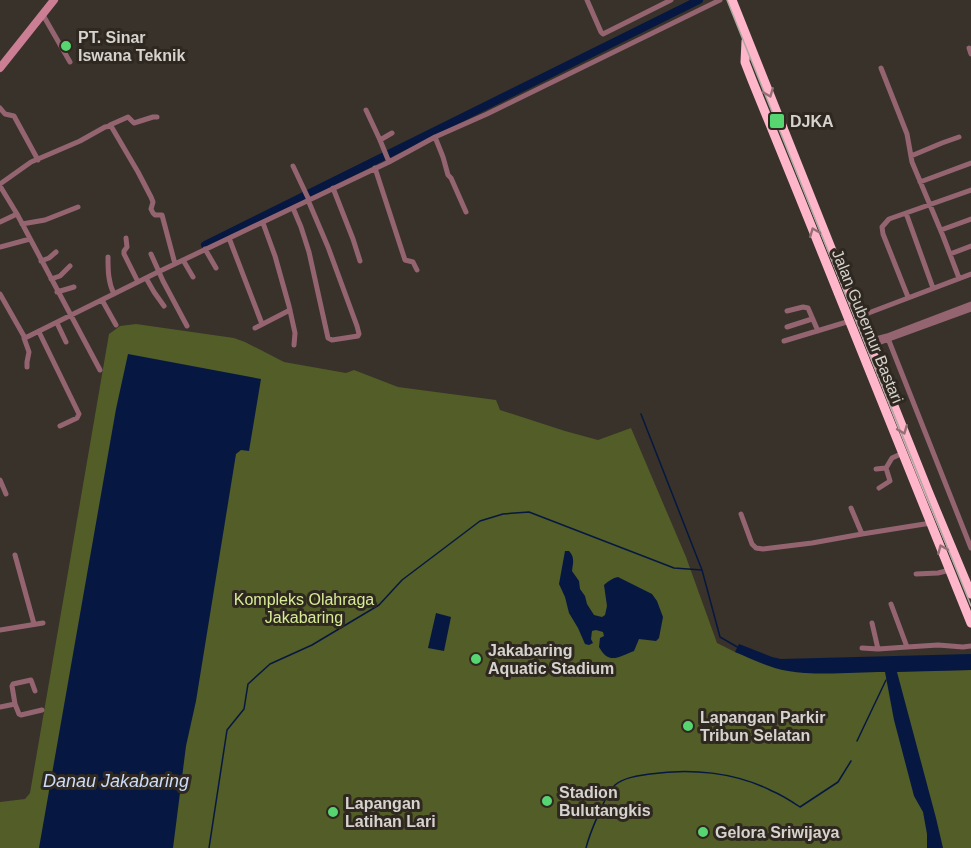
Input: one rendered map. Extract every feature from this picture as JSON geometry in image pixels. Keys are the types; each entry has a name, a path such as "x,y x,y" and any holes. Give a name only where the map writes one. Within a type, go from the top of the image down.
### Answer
{"highway":[{"name":"Jalan Gubernur Bastari","path":"732,0 747,39 745,62 805,197 971,623"},
{"name":"Jalan Gubernur Bastari","path":"854,319 871,343 971,594"}],"street":[{"path":"0,67 54,0"},
{"path":"587,0 603,33 671,0"},
{"path":"0,294 25,338 42,337 102,300 375,168 387,157 487,114 720,0"},
{"path":"43,15 70,62"},
{"path":"880,68 907,134 911,156 920,182 959,278"},
{"path":"0,108 5,114 14,116 38,160"},
{"path":"366,110 387,157"},
{"path":"100,370 0,185 38,160 128,117 134,123 158,117"},
{"path":"110,125 151,197 153,213 162,215 176,264"},
{"path":"380,140 392,133"},
{"path":"435,137 448,175 466,212"},
{"path":"911,156 959,137"},
{"path":"920,182 971,163"},
{"path":"293,208 309,252 328,338 332,340 358,336 354,316 294,166"},
{"path":"375,168 405,260 413,262 417,270"},
{"path":"333,188 360,261"},
{"path":"908,297 882,227 889,219 971,190"},
{"path":"22,224 45,220 78,207"},
{"path":"906,213 933,288"},
{"path":"0,222 17,214"},
{"path":"940,230 971,219"},
{"path":"263,223 290,310 295,333 294,345"},
{"path":"126,238 127,247 124,254 138,282"},
{"path":"229,238 262,324"},
{"path":"0,247 30,239"},
{"path":"950,254 971,246"},
{"path":"205,249 216,268"},
{"path":"41,261 56,252"},
{"path":"151,254 187,326"},
{"path":"108,257 107,268 111,277 109,283 114,294"},
{"path":"183,260 193,277"},
{"path":"51,279 60,276 70,266"},
{"path":"784,341 854,319 971,274"},
{"path":"146,278 164,306"},
{"path":"57,292 74,287"},
{"path":"102,300 116,325"},
{"path":"885,339 971,304"},
{"path":"787,311 806,307 818,331"},
{"path":"871,343 971,309"},
{"path":"255,328 290,310"},
{"path":"787,327 812,319"},
{"path":"60,328 66,342"},
{"path":"42,337 79,414 60,426"},
{"path":"24,338 29,352 27,367"},
{"path":"885,339 971,548"},
{"path":"879,488 890,481 886,468 892,458 903,453"},
{"path":"876,469 886,468"},
{"path":"0,480 6,494"},
{"path":"851,508 862,534"},
{"path":"741,514 752,544 756,548 763,549 931,523"},
{"path":"15,555 34,624"},
{"path":"916,574 950,570"},
{"path":"891,604 907,647"},
{"path":"0,630 43,623"},
{"path":"872,623 878,649"},
{"path":"862,648 971,646"},
{"path":"35,691 31,680 12,686 19,714 25,715 42,710"},
{"path":"0,707 15,704"}],"green space":[{"name":"Kompleks Olahraga Jakabaring","path":"136,324 234,338 284,362 346,373 354,370 398,387 496,400 500,410 598,440 631,428 686,557 717,643 735,652 804,673 971,670 971,848 0,848 0,802 25,799 30,793 109,334 120,326"}],"water":[{"name":"Danau Jakabaring","path":"128,354 261,379 249,451 241,450 236,454 196,701 186,746 173,848 39,848 116,409"},
{"path":"565,551 569,551 572,556 572,571 594,615 602,617 605,615 607,606 604,585 614,578 618,577 652,594 663,617 659,638 656,641 639,639 634,651 614,658 606,656 599,647 600,638 604,636 603,632 592,631 593,643 585,644 569,613 559,584"},
{"path":"436,613 451,617 444,651 428,648"},
{"path":"739,644 781,659 971,654 971,670 897,672 943,848 927,848 923,812 914,796 894,720 885,672 824,674 781,670 735,652"}],"waterway":[{"path":"205,245 699,0"},
{"path":"641,414 702,570 720,637 739,648"},
{"path":"209,848 227,730 244,709 248,684 270,664 312,645 379,605 402,580 480,521 503,514 529,512 674,568 702,570"},
{"path":"857,741 886,680"},
{"path":"586,848 594,824 611,789 619,782 636,776 681,771 728,776 743,779 779,794 800,807 838,782 851,761"}],"tram line":[{"path":"727,0 971,606"}],"place":[{"name":"PT. Sinar Iswana Teknik","path":"66,46"},
{"name":"DJKA","path":"777,121"},
{"name":"Jakabaring Aquatic Stadium","path":"476,659"},
{"name":"Lapangan Parkir Tribun Selatan","path":"688,726"},
{"name":"Stadion Bulutangkis","path":"547,801"},
{"name":"Lapangan Latihan Lari","path":"333,812"},
{"name":"Gelora Sriwijaya","path":"703,832"}]}
